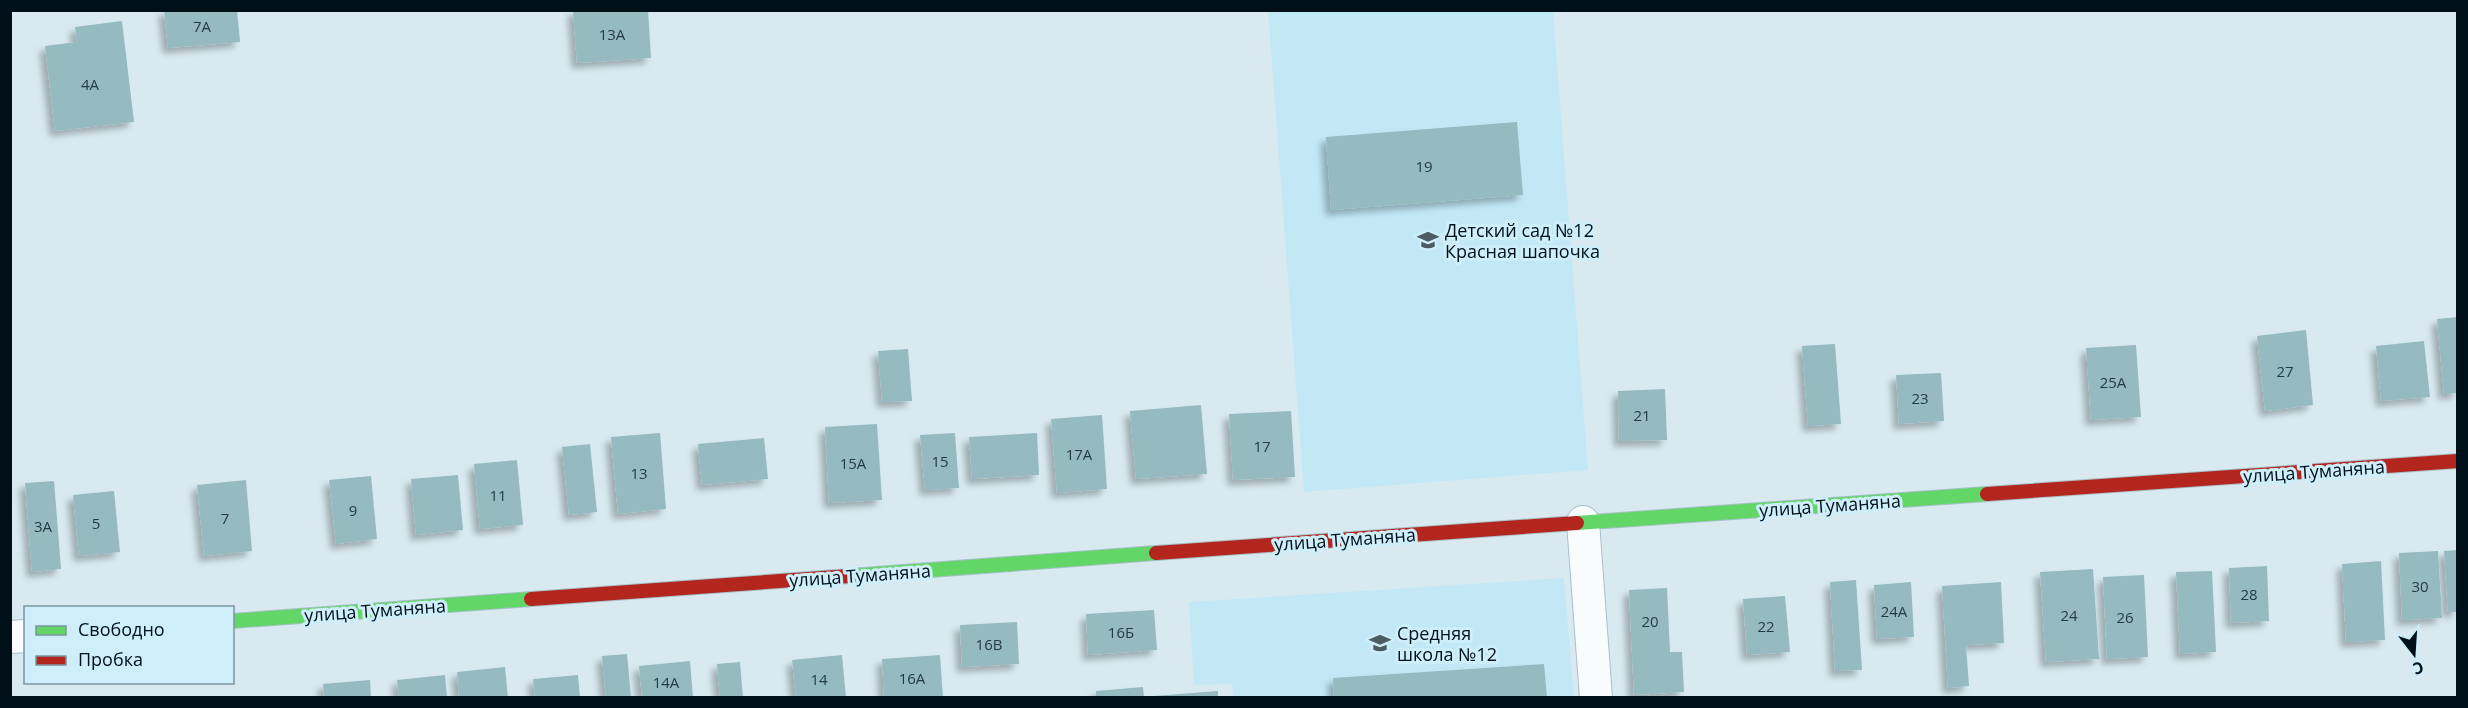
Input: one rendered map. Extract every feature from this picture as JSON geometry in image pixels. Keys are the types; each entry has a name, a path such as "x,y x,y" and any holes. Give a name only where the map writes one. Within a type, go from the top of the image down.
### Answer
{"street":[{"name":"улица Туманяна","path":"234,621 1582,522 2457,461"},
{"path":"1582,522 1596,698"}],"shaded area":[{"name":"Детский сад №12 Красная шапочка","path":"1268,11 1553,11 1588,470 1304,492"},
{"name":"Средняя школа №12","path":"1564,578 1574,697 1233,697 1232,684 1194,685 1189,602"}],"building":[{"path":"164,10 237,10 240,42 168,48"},
{"path":"573,10 648,10 651,58 577,63"},
{"path":"122,21 134,122 55,131 45,46 77,42 75,27"},
{"path":"1517,122 1523,195 1331,210 1326,137"},
{"path":"2458,317 2458,393 2444,394 2437,319"},
{"path":"2306,330 2313,405 2265,411 2257,336"},
{"path":"2424,341 2430,397 2381,401 2376,346"},
{"path":"1835,344 1841,424 1808,426 1802,346"},
{"path":"2136,345 2141,417 2091,420 2086,348"},
{"path":"908,349 912,401 882,402 878,351"},
{"path":"1941,373 1944,421 1899,424 1896,375"},
{"path":"1665,389 1667,440 1619,441 1618,391"},
{"path":"1201,405 1207,474 1136,479 1130,411"},
{"path":"1291,411 1295,477 1233,480 1229,414"},
{"path":"1102,415 1107,489 1057,493 1051,419"},
{"path":"877,424 882,500 829,503 825,427"},
{"path":"660,433 666,509 618,514 611,437"},
{"path":"955,433 959,488 925,490 920,435"},
{"path":"1037,433 1039,475 972,479 969,437"},
{"path":"764,438 768,479 702,485 698,444"},
{"path":"590,444 597,512 569,515 562,447"},
{"path":"517,460 523,525 480,529 474,464"},
{"path":"458,475 463,530 416,535 411,479"},
{"path":"371,476 377,539 336,544 329,480"},
{"path":"246,480 252,551 204,556 197,485"},
{"path":"54,481 61,569 32,572 25,483"},
{"path":"114,491 120,552 79,556 73,495"},
{"path":"2458,550 2458,612 2448,612 2444,551"},
{"path":"2438,551 2442,618 2402,620 2399,553"},
{"path":"2381,561 2385,640 2346,642 2342,564"},
{"path":"2267,566 2269,621 2231,623 2229,568"},
{"path":"2093,569 2099,659 2046,662 2040,572"},
{"path":"2212,571 2216,652 2180,654 2176,572"},
{"path":"2144,575 2148,657 2107,659 2103,577"},
{"path":"1856,580 1862,670 1835,671 1830,582"},
{"path":"1911,582 1914,637 1877,639 1874,585"},
{"path":"2001,582 2004,643 1966,645 1969,686 1948,688 1942,586"},
{"path":"1667,588 1670,652 1682,652 1684,692 1634,695 1629,590"},
{"path":"1785,596 1790,652 1747,655 1743,599"},
{"path":"1154,610 1157,650 1088,655 1086,614"},
{"path":"1017,622 1019,664 962,667 960,625"},
{"path":"627,654 631,698 606,698 602,656"},
{"path":"842,655 846,698 796,698 792,660"},
{"path":"940,655 943,698 884,698 882,659"},
{"path":"690,661 693,698 642,698 639,666"},
{"path":"740,662 743,698 720,698 717,664"},
{"path":"1544,664 1547,698 1334,698 1333,678"},
{"path":"505,667 508,698 459,698 457,672"},
{"path":"445,675 447,698 399,698 397,680"},
{"path":"578,675 580,698 535,698 533,679"},
{"path":"370,680 371,698 324,698 323,684"},
{"path":"1143,687 1144,698 1096,698 1096,691"},
{"path":"1218,691 1218,698 1154,698 1154,696"}],"traffic: fast":[{"path":"1577,523 1987,494"},
{"path":"850,576 1156,553"},
{"path":"234,621 531,599"}],"traffic: jam":[{"path":"1987,494 2458,461"},
{"path":"1156,553 1577,523"},
{"path":"531,599 850,576"}],"place":[{"name":"Детский сад №12 Красная шапочка","path":"1428,240"},
{"name":"Средняя школа №12","path":"1380,643"}]}
